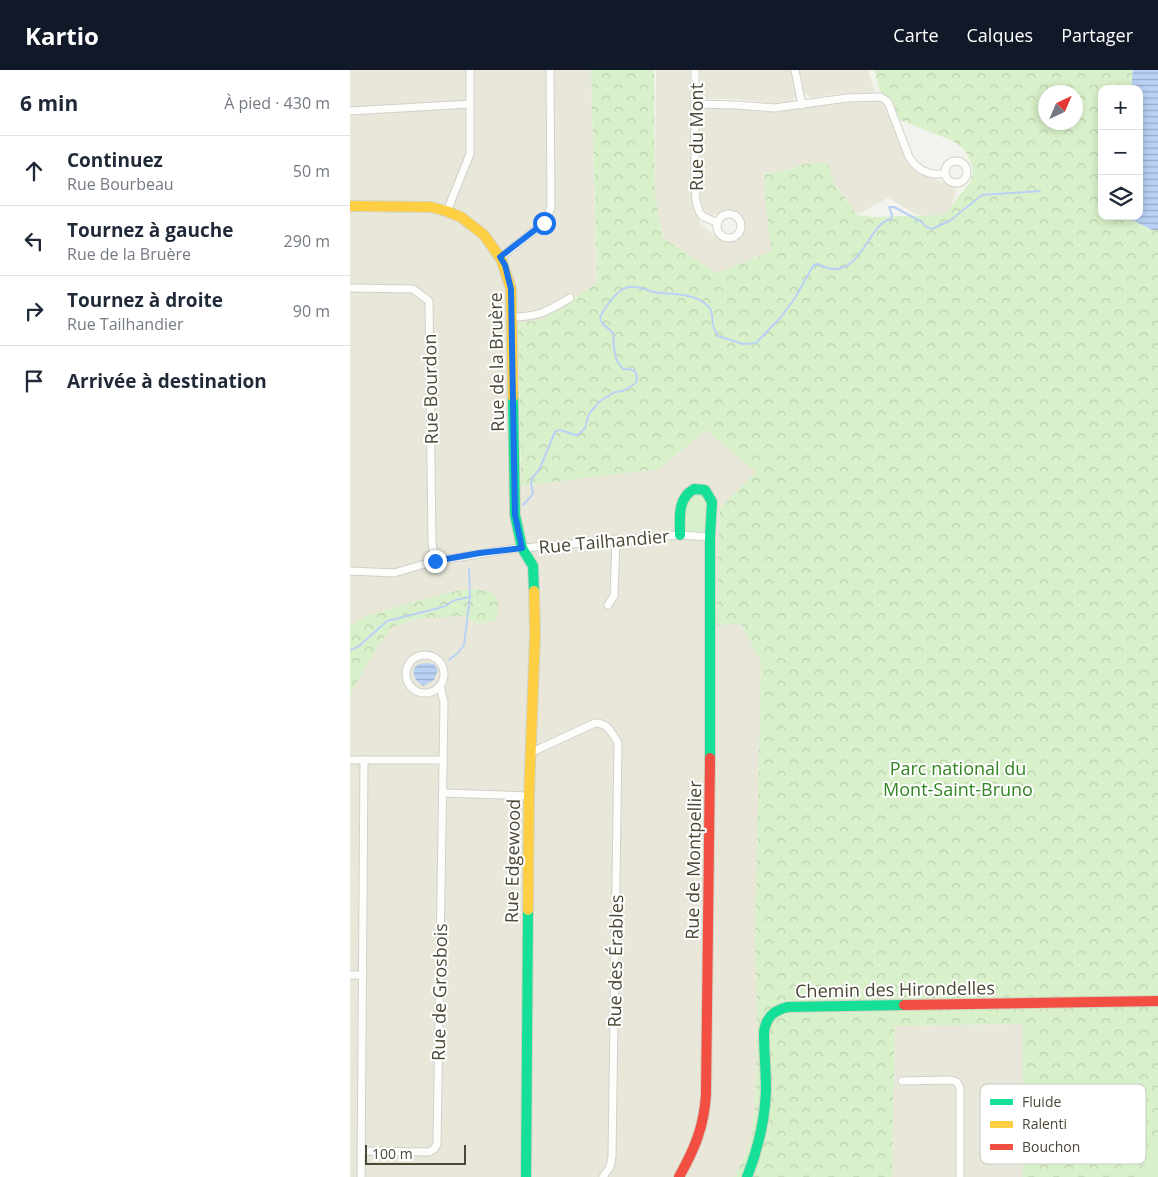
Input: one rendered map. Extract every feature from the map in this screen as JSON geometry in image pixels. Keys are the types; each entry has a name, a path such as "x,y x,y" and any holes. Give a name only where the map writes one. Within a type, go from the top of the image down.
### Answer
{"street":[{"path":"448,211 470,158 470,70"},
{"path":"500,257 544,223 552,206 550,70"},
{"name":"Rue du Mont","path":"695,70 696,201 702,216 718,223"},
{"path":"795,70 802,105"},
{"path":"695,104 768,108 847,98 883,97 888,102 912,162 921,170 936,175 945,173"},
{"path":"350,111 470,104"},
{"name":"Rue de la Bruère","path":"350,206 429,206 448,211 458,215 479,230 488,239 500,257 509,278 511,289 515,515 522,548"},
{"name":"Rue Bourdon","path":"350,288 413,288 430,301 432,544 435,561"},
{"path":"512,317 528,317 542,314 570,298"},
{"name":"Rue de Montpellier","path":"679,1177 703,1129 706,1094 710,763 710,537 712,502 708,494 700,488 687,493 682,499 680,506 680,535"},
{"name":"Rue Tailhandier","path":"350,571 394,573 435,561 522,548 680,535 710,537"},
{"path":"608,605 614,596 616,540"},
{"name":"Rue Edgewood","path":"522,548 532,566 535,635 529,796 526,1177"},
{"path":"421,656 428,656 439,662 444,673 440,686 424,693 413,689 406,673 411,662 421,656"},
{"name":"Rue de Grosbois","path":"361,1151 428,1152 434,1149 437,1144 444,702 440,686"},
{"name":"Rue des Érables","path":"530,753 595,723 602,723 608,727 618,743 612,1157 609,1170 603,1177"},
{"path":"350,760 443,760"},
{"path":"361,1177 364,760"},
{"path":"443,793 529,796"},
{"path":"350,975 363,975"},
{"name":"Chemin des Hirondelles","path":"747,1177 758,1145 765,1109 765,1025 768,1017 776,1010 799,1007 1158,1001"},
{"path":"902,1081 951,1080 957,1082 960,1088 960,1177"}],"shaded area":[{"path":"350,70 591,70 598,347 508,374 509,486 659,469 706,430 757,472 768,542 755,1109 752,1133 746,1154 734,1177 350,1177"},
{"path":"656,70 690,70 692,204 700,223 711,233 727,239 734,239 742,231 744,223 739,214 732,210 726,210 712,216 706,214 702,208 700,195 700,114 702,110 706,109 779,112 830,104 880,101 886,108 905,158 910,166 928,177 957,187 947,220 916,214 888,198 857,215 834,183 827,162 803,164 789,170 764,174 771,251 717,274 663,238 655,195"},
{"path":"700,70 868,70 875,92 835,94 811,98 806,94 796,96 791,102 773,104 736,99 703,99 700,95"},
{"path":"1023,1024 1023,1084 980,1084 980,1164 1023,1164 1023,1177 892,1177 895,1026"}],"green space":[{"name":"Parc national du Mont-Saint-Bruno","path":"591,70 654,70 655,195 663,238 717,273 771,251 764,174 789,170 803,164 827,162 834,183 857,215 872,217 944,215 971,181 973,169 964,149 953,141 900,120 891,101 881,93 874,70 1133,70 1131,85 1098,85 1098,220 1132,220 1151,230 1158,230 1158,1151 1152,1153 1146,1163 1146,1084 1023,1084 1023,1024 895,1026 892,1177 734,1177 746,1154 752,1133 755,1109 757,1012 755,938 761,662 741,624 716,625 720,508 756,472 706,430 659,469 521,486 518,326 521,323 542,319 597,283"},
{"path":"696,489 708,494 710,537 680,535 680,506"},
{"path":"477,589 493,593 499,603 496,621 478,624 462,616 415,619 391,628 377,647 350,695 350,626 364,617 405,604 456,591"},
{"path":"1158,1151 1158,1177 1137,1177 1146,1164 1152,1153"},
{"name":"Parc national du Mont-Saint-Bruno","path":"1023,1164 1145,1164 1137,1177 1023,1177"}],"water":[{"path":"1133,70 1158,70 1158,230 1152,230 1132,220 1143,220 1143,85 1131,85"},
{"path":"419,664 434,664 438,670 434,680 423,686 415,678 414,668"}],"waterway":[{"path":"523,505 533,494 532,478 539,470 555,432 560,430 578,435 585,428 589,414 600,401 636,383 637,375 635,371 623,369 617,361 613,333 602,323 600,317 611,300 619,292 628,287 635,287 654,292 690,296 709,307 712,313 713,325 718,336 743,344 756,343 781,317 795,298 813,266 817,264 832,269 843,268 851,262 859,255 877,228 891,219 892,215 889,207 894,207 932,229 951,220 982,195 1040,191"},
{"path":"350,650 358,647 387,621 443,607 455,600 470,597 469,569"},
{"path":"449,660 464,645 470,597"}],"traffic: fast":[{"path":"513,397 515,515 522,548 533,566 534,591"},
{"path":"680,535 682,503 694,489 705,490 712,502 710,537 710,758"},
{"path":"526,1177 528,910"},
{"path":"747,1177 758,1145 764,1112 766,1090 764,1032 769,1018 779,1010 788,1007 904,1005"}],"traffic: slow":[{"path":"350,206 431,207 461,217 484,235 501,259 511,289 513,397"},
{"path":"528,910 529,796 535,635 534,591"}],"traffic: jam":[{"path":"679,1177 698,1137 706,1094 710,758"},
{"path":"904,1005 1158,1001"}],"route":[{"path":"435,561 522,548 515,515 511,289 505,265 500,257 544,223"}]}
